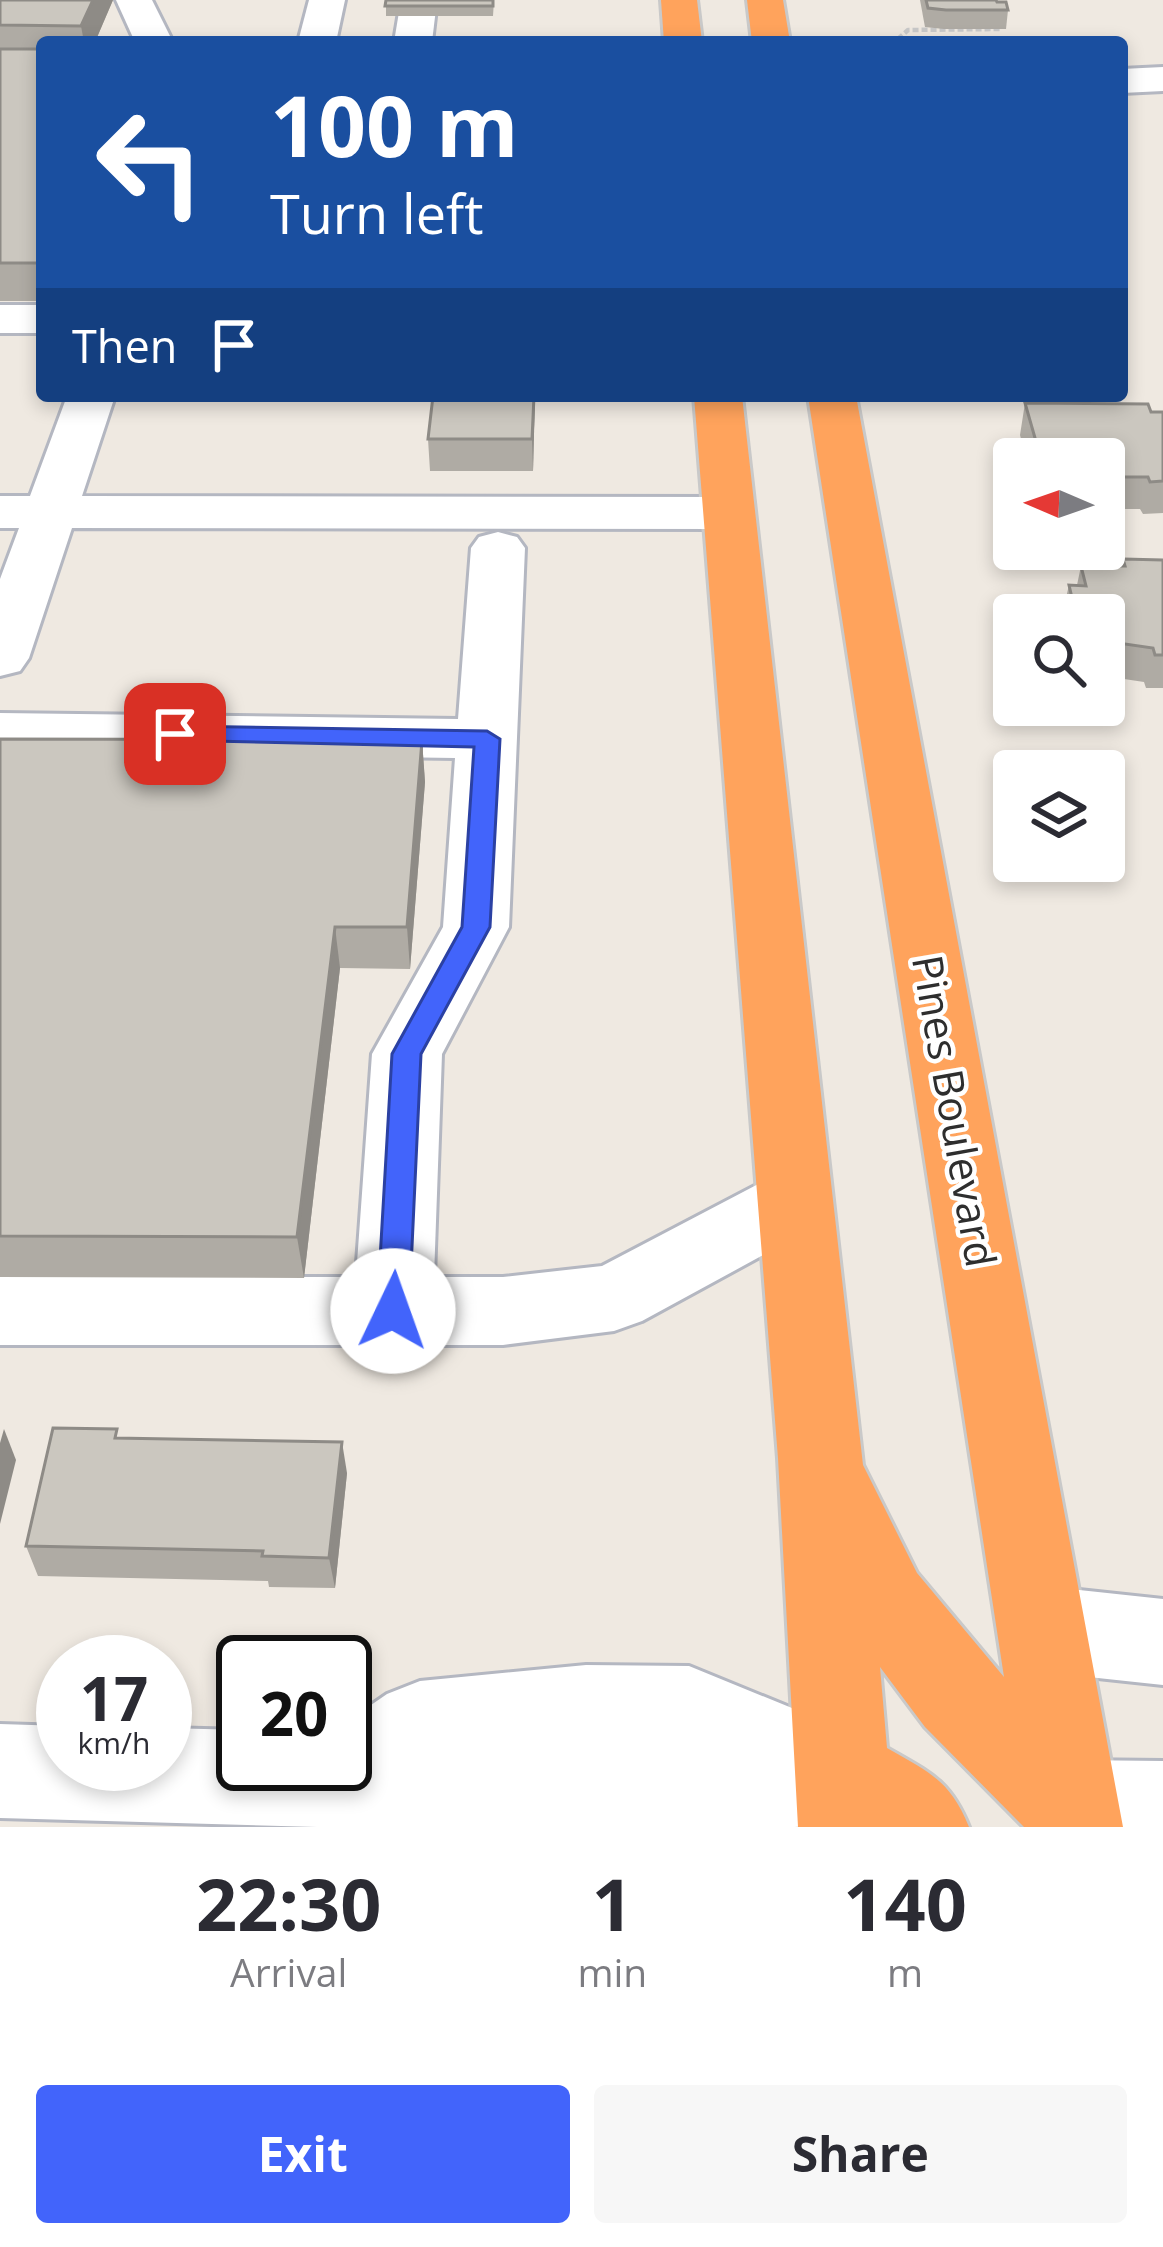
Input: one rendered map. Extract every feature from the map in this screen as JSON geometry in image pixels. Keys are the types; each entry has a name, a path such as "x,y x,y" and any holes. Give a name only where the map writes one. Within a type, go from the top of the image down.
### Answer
{"highway":[{"path":"679,0 682,36"},
{"path":"765,0 770,36"},
{"path":"719,402 820,1458 844,1801 903,1810 921,1827"},
{"name":"Pines Boulevard","path":"833,402 1074,1817"},
{"path":"820,1458 886,1603 957,1695 1074,1817"}],"street":[{"path":"115,36 133,0"},
{"path":"133,0 151,36"},
{"path":"317,36 326,0"},
{"path":"414,36 419,0"},
{"path":"1128,55 1163,55"},
{"path":"1128,80 1163,79"},
{"path":"0,319 36,319"},
{"path":"0,658 26,512 88,402"},
{"path":"26,512 729,513"},
{"path":"393,1311 406,1054 476,927 498,548"},
{"path":"0,732 487,739"},
{"path":"0,1311 503,1311 614,1298 795,1201"},
{"path":"1042,1629 1163,1642"},
{"path":"0,1771 693,1790 844,1801"},
{"path":"1074,1817 1163,1809"}],"path":[{"path":"901,36 908,30 1000,29 993,10"}],"building":[{"path":"0,0 93,0 81,26 0,25"},
{"path":"386,0 493,0 493,6 385,6"},
{"path":"926,0 996,0 1006,2 1008,10 928,8"},
{"path":"0,49 36,49 36,263 0,263"},
{"path":"432,402 534,402 532,439 428,439"},
{"path":"1025,403 1148,404 1151,412 1163,412 1163,481 1125,477 1125,438 1035,438"},
{"path":"1125,559 1163,560 1163,655 1155,655 1153,648 1125,644 1125,594 1071,594 1069,585 1086,586 1082,570 1125,570"},
{"path":"0,739 422,740 407,927 335,927 297,1237 0,1236"},
{"path":"53,1428 117,1429 115,1438 342,1442 329,1558 262,1556 263,1551 26,1546"}],"route":[{"path":"175,734 487,739 476,927 406,1054 393,1311"}]}
